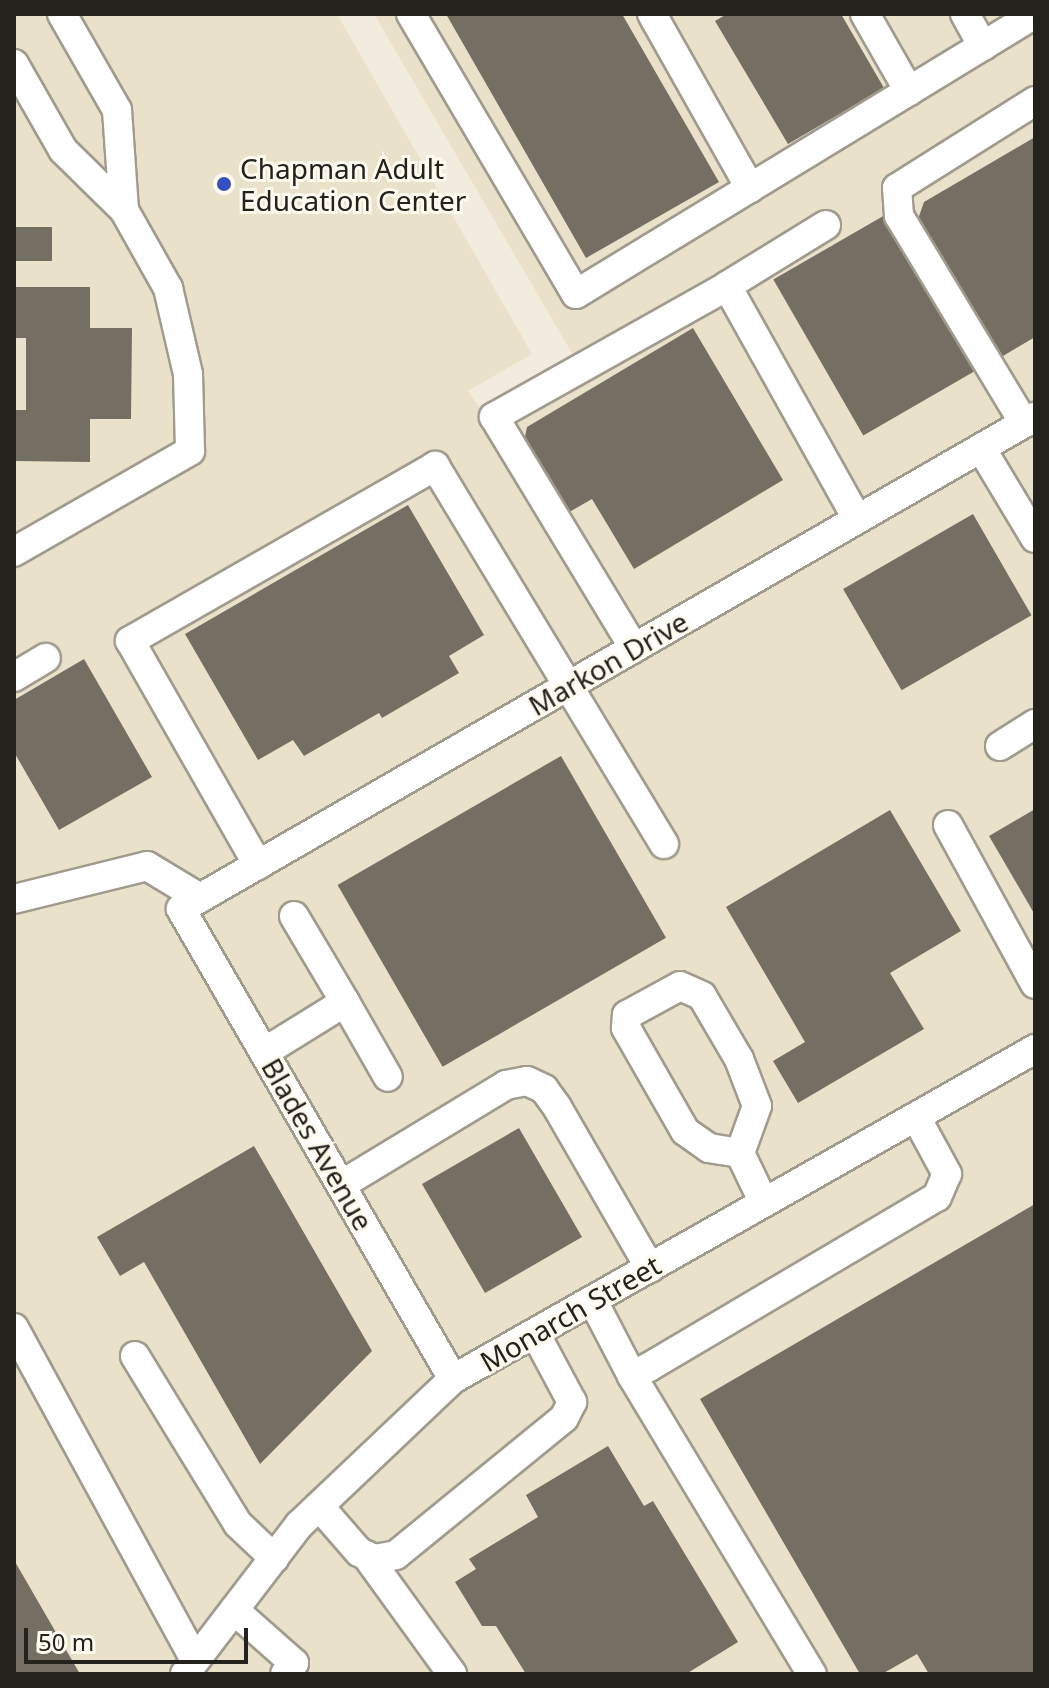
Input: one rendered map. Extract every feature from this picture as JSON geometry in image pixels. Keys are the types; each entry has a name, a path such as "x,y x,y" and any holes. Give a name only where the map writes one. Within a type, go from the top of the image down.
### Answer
{"street":[{"path":"62,14 117,110 124,210"},
{"path":"411,14 576,294 1035,14"},
{"path":"652,14 750,188"},
{"path":"865,14 909,91"},
{"path":"965,14 983,46"},
{"path":"14,64 63,150 124,210 168,288 188,374 190,451 14,552"},
{"path":"1030,420 899,216 897,188 1035,101"},
{"path":"634,648 494,417 727,286 826,225"},
{"path":"727,286 857,519"},
{"name":"Markon Drive","path":"190,904 1030,420"},
{"path":"981,448 1027,513 1035,538"},
{"path":"258,865 130,641 435,466 664,844"},
{"path":"14,677 46,658"},
{"path":"1000,746 1035,724"},
{"path":"948,825 1035,984"},
{"path":"14,899 147,866 190,904"},
{"name":"Blades Avenue","path":"190,904 266,1051 453,1379"},
{"path":"294,916 388,1077"},
{"path":"740,1153 709,1148 685,1131 626,1028 627,1015 680,986 702,996 739,1059 757,1106 740,1153 764,1203"},
{"path":"266,1051 345,1002"},
{"name":"Monarch Street","path":"190,1667 274,1558 319,1506 453,1379 1035,1049"},
{"path":"341,1185 506,1085 527,1081 544,1089 557,1107 650,1268"},
{"path":"632,1376 937,1197 947,1174 916,1117"},
{"path":"593,1301 632,1376 812,1674"},
{"path":"14,1328 190,1667"},
{"path":"366,1555 396,1555 564,1418 572,1402 535,1333"},
{"path":"135,1356 238,1524 274,1558"},
{"path":"319,1506 366,1555 452,1674"},
{"path":"234,1610 295,1670"}],"shaded area":[{"path":"14,14 337,14 532,354 468,391 493,427 583,372 374,14 1035,14 1035,1674 14,1674"}],"building":[{"path":"446,14 622,14 719,182 586,258"},
{"path":"727,14 841,14 884,88 788,144 715,21"},
{"path":"1035,137 1035,337 998,359 917,222 924,202"},
{"path":"885,215 975,371 863,435 773,280"},
{"path":"14,227 52,227 52,261 14,261"},
{"path":"14,287 90,287 90,328 132,328 131,419 90,419 90,462 14,461 14,410 26,410 26,338 14,338"},
{"path":"693,328 783,480 634,569 592,499 564,515 523,446 527,427"},
{"path":"408,505 484,635 449,656 459,673 382,718 379,713 304,756 293,740 258,760 185,634"},
{"path":"973,514 1032,615 902,690 843,589"},
{"path":"84,659 152,777 59,830 14,752 14,700"},
{"path":"561,756 666,938 443,1067 338,885"},
{"path":"1035,809 1035,915 989,836"},
{"path":"890,810 961,931 890,973 924,1029 798,1103 773,1061 805,1042 726,907"},
{"path":"519,1128 582,1237 485,1293 422,1184"},
{"path":"254,1146 372,1351 260,1464 144,1262 120,1276 97,1237"},
{"path":"1035,1204 1035,1674 929,1674 917,1654 882,1674 860,1674 700,1399"},
{"path":"608,1446 644,1506 653,1501 738,1642 686,1674 526,1674 496,1626 482,1626 455,1582 476,1569 469,1559 538,1517 526,1495"},
{"path":"14,1560 80,1674 14,1674"}],"place":[{"name":"Chapman Adult Education Center","path":"224,184"}]}
